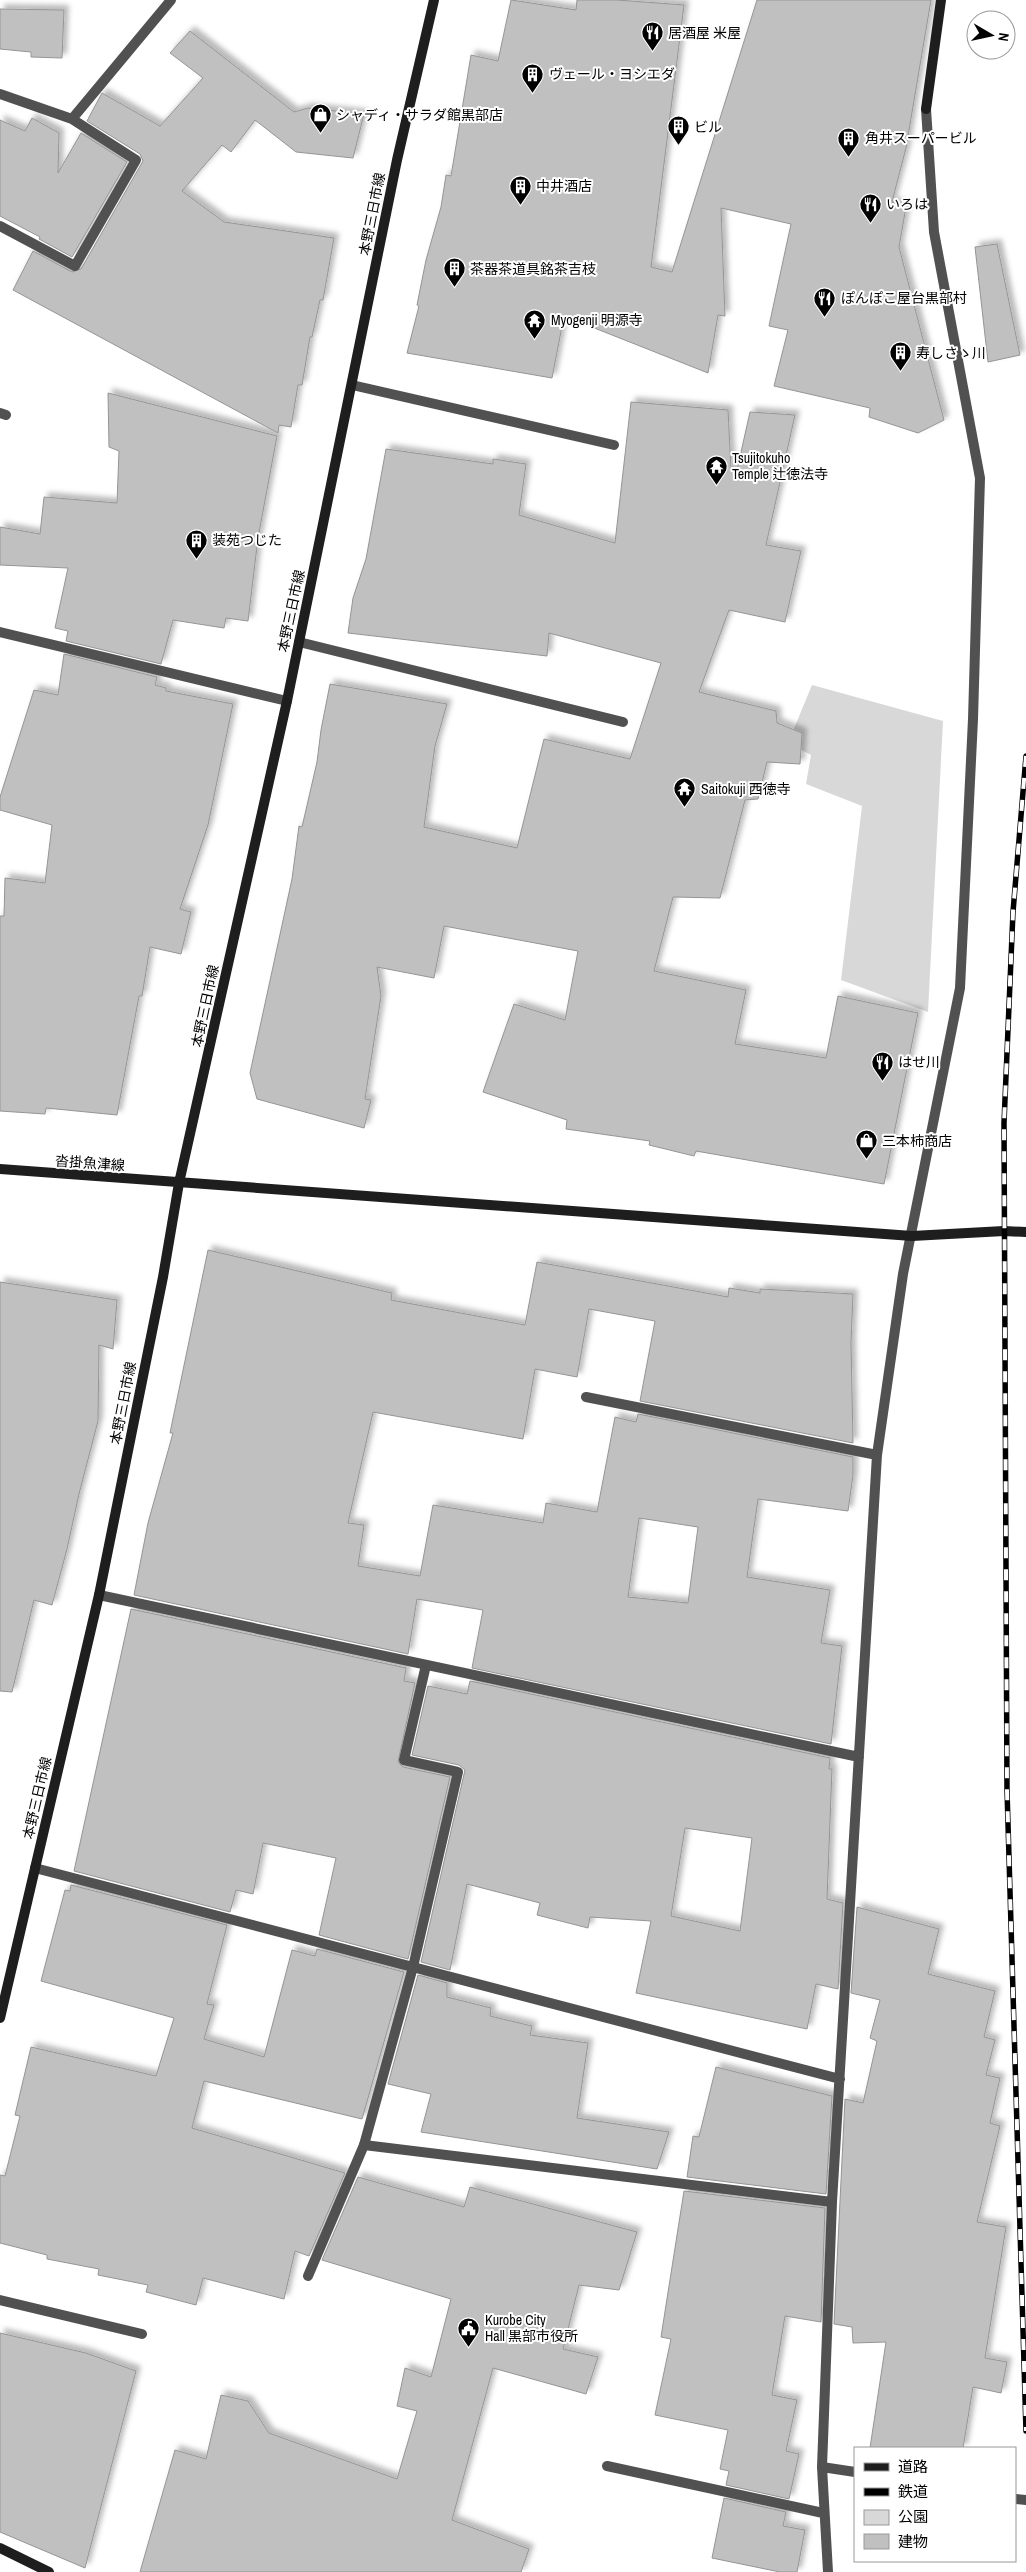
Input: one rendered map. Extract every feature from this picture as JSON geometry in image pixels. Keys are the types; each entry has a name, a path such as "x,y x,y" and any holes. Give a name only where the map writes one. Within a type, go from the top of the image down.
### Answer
{"main road":[{"name":"本野三日市線","path":"0,2018 99,1595 163,1277 179,1183 287,701 397,160 434,0"},
{"path":"926,109 941,0"},
{"name":"沓掛魚津線","path":"0,1169 912,1236 1004,1231 1026,1232"},
{"path":"0,2548 49,2572"}],"street":[{"path":"72,119 171,0"},
{"path":"0,94 72,119 136,160 75,266 0,226"},
{"path":"828,2572 823,2512 822,2467 832,2202 877,1455 903,1274 960,988 973,719 980,478 934,232 926,109"},
{"path":"352,385 614,445"},
{"path":"0,632 287,701"},
{"path":"299,642 623,722"},
{"path":"586,1397 877,1455"},
{"path":"99,1595 859,1757"},
{"path":"308,2276 364,2146 412,1967 458,1772 404,1760 426,1664"},
{"path":"35,1868 840,2078"},
{"path":"364,2146 832,2202"},
{"path":"0,2300 142,2334"},
{"path":"607,2466 823,2512"},
{"path":"822,2467 854,2472"}],"green space":[{"path":"812,685 943,721 928,1012 841,980 862,806 806,784 811,755 788,743"}],"building":[{"path":"511,0 576,10 577,0 617,0 684,5 651,267 672,272 757,0 931,0 906,148 892,202 906,207 899,247 944,420 918,433 869,417 870,408 774,386 788,330 769,326 791,224 721,208 725,316 718,315 708,373 564,316 552,378 407,353 419,306 417,305 426,260 441,207 446,175 451,176 471,55 498,61"},
{"path":"0,9 64,10 62,58 31,57 31,52 0,49"},
{"path":"190,31 294,112 308,108 364,114 353,158 296,152 255,120 231,152 222,145 182,191 224,222 334,238 323,300 320,300 312,337 310,337 302,385 298,385 291,427 279,425 278,433 13,290 33,251 72,272 81,269 143,161 140,154 87,121 102,93 160,126 203,78 170,53"},
{"path":"32,118 59,133 58,173 81,133 127,162 72,257 39,239 40,237 0,216 0,120 25,131"},
{"path":"997,244 1020,355 988,362 975,247"},
{"path":"108,393 277,436 258,538 248,621 226,618 224,628 173,620 161,664 66,641 68,631 55,628 68,568 0,565 0,527 40,534 44,497 117,503 119,451 109,447"},
{"path":"631,402 728,410 731,469 737,470 750,412 795,415 766,545 801,551 785,622 729,610 699,692 776,711 777,723 802,733 800,764 767,762 758,799 745,800 720,898 673,897 654,971 746,990 735,1044 826,1058 838,996 918,1013 884,1184 696,1151 694,1156 649,1145 650,1141 566,1129 567,1120 483,1092 514,1004 565,1020 578,951 444,926 434,978 377,967 381,996 365,1099 371,1100 364,1128 257,1099 250,1073 292,879 299,826 302,827 317,762 330,684 447,704 435,746 424,827 517,848 544,739 630,759 661,663 549,633 547,656 348,633 353,598 366,559 386,449 493,464 493,459 526,464 519,515 615,543"},
{"path":"64,654 157,677 155,685 166,688 166,691 233,704 208,825 180,909 191,912 181,954 150,947 142,996 139,996 117,1115 46,1108 45,1114 0,1111 0,916 4,916 5,878 45,883 52,825 0,810 0,797 34,690 58,695"},
{"path":"208,1250 392,1293 391,1300 525,1325 537,1262 728,1297 729,1288 760,1293 760,1289 853,1294 851,1343 853,1443 640,1401 655,1321 589,1309 577,1377 535,1369 523,1439 373,1412 348,1523 364,1525 358,1566 420,1576 433,1505 543,1523 546,1503 597,1512 615,1417 636,1422 638,1414 853,1457 853,1475 848,1511 758,1499 747,1577 830,1590 821,1643 842,1646 831,1744 472,1668 483,1610 417,1599 408,1654 134,1595 148,1523 173,1433 170,1433","holes":["639,1518 698,1527 688,1603 628,1597"]},
{"path":"0,1282 117,1300 113,1349 99,1345 98,1421 52,1605 34,1600 12,1692 0,1691"},
{"path":"131,1609 406,1668 404,1681 415,1683 398,1762 403,1767 450,1777 408,1959 319,1935 336,1858 263,1843 253,1894 236,1890 230,1912 74,1871"},
{"path":"470,1681 830,1758 829,1769 832,1769 827,1899 843,1903 838,1989 816,1984 807,2029 636,1993 651,1921 590,1917 588,1928 537,1915 540,1903 467,1884 450,1970 421,1962 465,1770 459,1765 412,1755 428,1686 467,1694","holes":["685,1828 752,1838 740,1931 671,1916"]},
{"path":"71,1885 227,1925 207,2004 214,2005 204,2039 264,2057 292,1950 315,1956 317,1949 404,1972 362,2119 204,2081 192,2128 345,2173 309,2256 295,2251 284,2299 203,2278 196,2305 146,2292 148,2285 98,2275 99,2269 47,2259 47,2255 0,2243 0,2175 5,2176 20,2116 15,2115 31,2047 156,2076 174,2018 41,1981 65,1890 70,1891"},
{"path":"857,1907 939,1929 928,1974 995,1991 984,2037 995,2040 986,2075 1000,2078 990,2123 1000,2126 977,2222 1006,2227 985,2358 1007,2362 1001,2393 973,2387 963,2447 870,2447 886,2342 853,2343 852,2327 834,2324 845,2099 863,2103 877,2041 870,2038 880,2000 851,1993"},
{"path":"418,1975 447,1983 447,1997 491,2008 490,2016 532,2026 530,2035 588,2043 577,2118 669,2132 657,2169 421,2132 431,2094 388,2084"},
{"path":"716,2067 832,2096 826,2194 687,2177 693,2136 699,2137"},
{"path":"358,2177 464,2207 470,2187 637,2232 619,2290 579,2285 563,2349 598,2357 586,2394 493,2368 452,2520 529,2549 521,2572 140,2572 175,2450 206,2459 221,2395 248,2401 269,2433 397,2479 417,2411 397,2406 405,2368 431,2377 451,2299 322,2260"},
{"path":"684,2191 825,2208 821,2322 785,2316 772,2395 797,2400 786,2451 799,2454 789,2499 726,2485 729,2471 720,2469 728,2430 655,2415 671,2339 661,2337"},
{"path":"0,2333 86,2353 136,2371 85,2568 0,2532"},
{"path":"724,2498 786,2512 783,2526 805,2530 797,2572 780,2572 712,2558"}],"railway":[{"path":"1026,756 1013,912 1004,1123 1007,1790 1026,2431"}],"place":[{"name":"居酒屋 米屋","path":"652,52"},
{"name":"ヴェール・ヨシエダ","path":"533,93"},
{"name":"シャディ・サラダ館黒部店","path":"320,134"},
{"name":"ビル","path":"678,146"},
{"name":"角井スーパービル","path":"849,157"},
{"name":"中井酒店","path":"520,205"},
{"name":"いろは","path":"870,223"},
{"name":"茶器茶道具銘茶吉枝","path":"454,288"},
{"name":"ぽんぽこ屋台黒部村","path":"825,317"},
{"name":"Myogenji 明源寺","path":"535,339"},
{"name":"寿しさゝ川","path":"900,372"},
{"name":"Tsujitokuho Temple 辻徳法寺","path":"716,485"},
{"name":"装苑つじた","path":"196,559"},
{"name":"Saitokuji 西徳寺","path":"685,808"},
{"name":"はせ川","path":"882,1081"},
{"name":"三本柿商店","path":"866,1160"},
{"name":"Kurobe City Hall 黒部市役所","path":"469,2347"}]}
